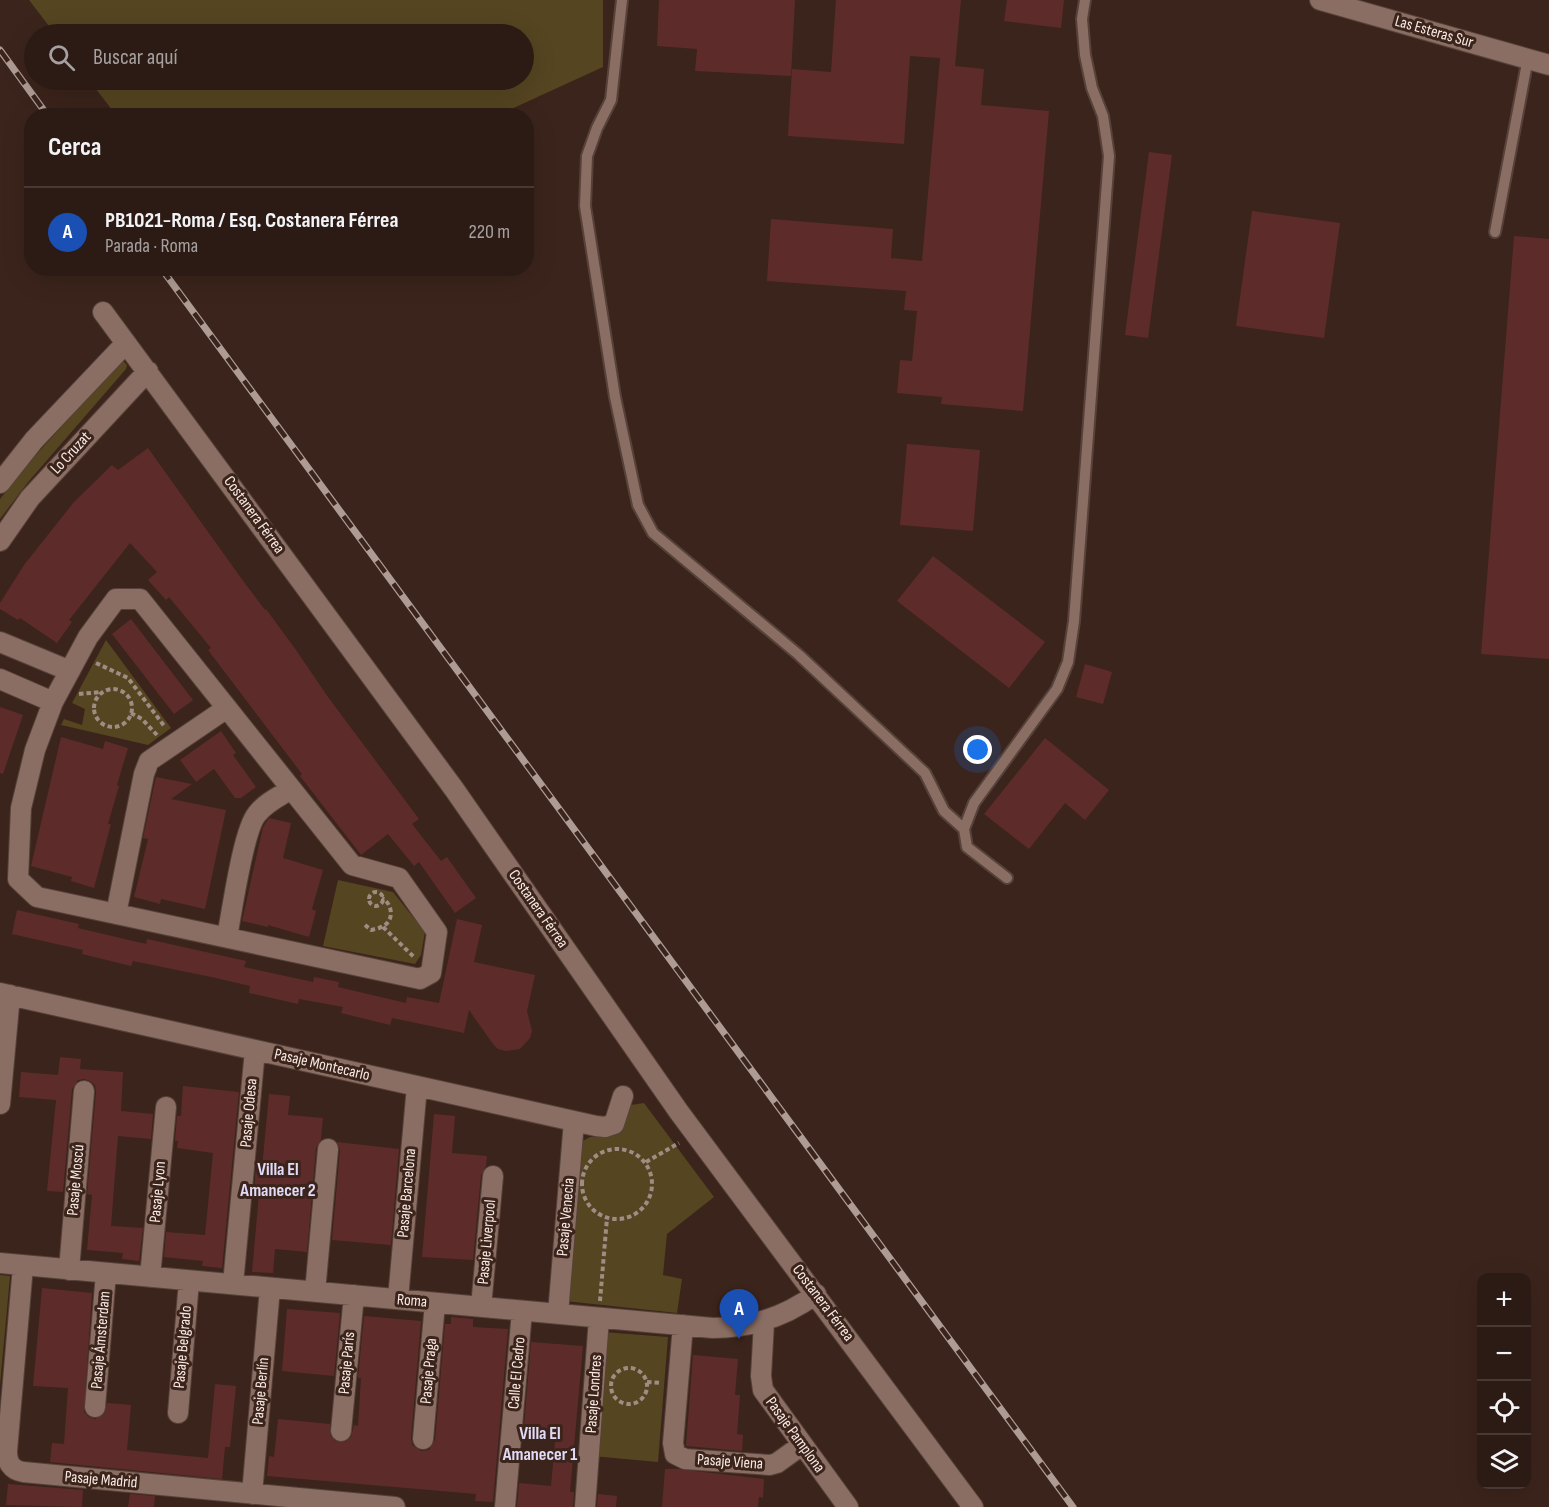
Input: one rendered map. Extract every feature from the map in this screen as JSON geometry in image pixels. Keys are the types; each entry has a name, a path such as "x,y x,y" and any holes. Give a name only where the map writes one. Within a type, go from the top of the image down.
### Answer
{"street":[{"name":"Las Esteras Sur","path":"1320,0 1543,60"},
{"name":"Costanera Férrea","path":"103,312 454,789 696,1134 974,1507"},
{"path":"0,483 34,440 126,343"},
{"name":"Lo Cruzat","path":"0,541 30,498 148,371"},
{"path":"116,599 140,599 352,866 399,878 438,932 431,973 420,979 38,897 18,879 21,808 35,750 53,702 88,637 116,599"},
{"path":"0,656 0,644 75,662"},
{"path":"0,679 53,702"},
{"path":"116,914 144,774 149,761 227,708"},
{"path":"227,937 249,831 256,814 269,802 291,789"},
{"path":"0,1104 5,994"},
{"name":"Pasaje Montecarlo","path":"5,994 605,1127 610,1126 616,1120 623,1096"},
{"name":"Pasaje Odesa","path":"233,1284 255,1050"},
{"name":"Pasaje Barcelona","path":"398,1299 417,1086"},
{"name":"Pasaje Moscú","path":"69,1270 84,1091"},
{"name":"Pasaje Lyon","path":"150,1277 166,1107"},
{"name":"Pasaje Venecia","path":"558,1314 573,1121"},
{"path":"315,1292 327,1149"},
{"name":"Pasaje Liverpool","path":"481,1307 493,1176"},
{"name":"Roma","path":"0,1263 599,1318 738,1328 764,1322 787,1313 816,1294"},
{"name":"Pasaje Madrid","path":"23,1266 7,1451 8,1462 11,1466 23,1473 395,1507"},
{"name":"Pasaje Ámsterdam","path":"95,1407 106,1273"},
{"name":"Pasaje Belgrado","path":"178,1413 189,1281"},
{"name":"Pasaje Berlín","path":"252,1494 270,1288"},
{"name":"Pasaje París","path":"341,1431 354,1295"},
{"name":"Pasaje Praga","path":"423,1439 435,1303"},
{"name":"Calle El Cedro","path":"505,1507 522,1311"},
{"name":"Pasaje Londres","path":"585,1507 599,1318"},
{"name":"Pasaje Pamplona","path":"764,1322 761,1376 763,1389 848,1507"},
{"name":"Pasaje Viena","path":"683,1325 673,1443 675,1454 685,1459 770,1466 802,1445"}],"lane":[{"path":"622,0 611,100 597,128 588,156 585,206 615,397 638,505 653,533 799,655 925,773 944,811 964,829"},
{"path":"1007,878 967,847 964,829 974,803 1057,689 1068,662 1074,621 1109,156 1103,116 1092,88 1085,55 1082,19 1085,0"},
{"path":"1495,232 1543,60"}],"path":[{"path":"75,662 128,678 176,742"},
{"path":"118,689 131,702 131,713 123,724 111,727 105,725 96,717 94,706 96,699 105,690 118,689"},
{"path":"131,713 142,719 156,736"},
{"path":"365,925 371,930 383,927 391,915 391,907 382,898"},
{"path":"383,927 414,956 424,977"},
{"path":"646,1162 696,1134"},
{"path":"611,1148 634,1152 646,1162 653,1179 649,1200 639,1212 628,1218 607,1218 596,1212 583,1194 581,1181 589,1162 599,1153 611,1148"},
{"path":"599,1318 607,1218"},
{"path":"629,1368 641,1372 647,1385 647,1391 642,1400 630,1404 617,1400 611,1388 613,1377 620,1370 629,1368"}],"shaded area":[{"path":"29,0 603,0 603,67 513,108 111,108 97,90 534,90 534,24 47,24"},
{"path":"122,360 127,365 126,369 29,481 0,519 0,499 34,457"},
{"path":"106,640 171,728 148,745 61,725 64,719 82,725 85,709 72,703"},
{"path":"338,880 393,892 425,932 421,955 415,964 323,946"},
{"path":"644,1103 714,1197 667,1234 663,1275 682,1279 677,1313 565,1301 581,1142 590,1137 610,1137 624,1106"},
{"path":"0,1275 10,1276 0,1385"},
{"path":"603,1332 668,1337 658,1462 592,1456"}],"building":[{"path":"659,0 795,0 791,76 695,71 697,49 657,46"},
{"path":"836,0 961,0 955,66 984,69 981,105 1049,111 1023,411 941,404 942,397 897,393 900,360 912,361 917,311 904,310 906,291 767,281 771,219 893,229 891,258 922,261 940,58 910,56 904,144 788,136 792,69 831,72"},
{"path":"1007,0 1064,0 1061,28 1004,21"},
{"path":"1149,152 1172,155 1148,338 1125,335"},
{"path":"1252,211 1340,223 1324,338 1236,326"},
{"path":"1514,236 1549,239 1549,659 1481,654"},
{"path":"907,444 980,450 973,531 900,525"},
{"path":"148,448 419,819 412,824 441,861 447,857 476,898 455,913 419,862 414,866 388,834 361,855 208,650 211,648 169,597 166,600 148,580 157,572 130,543 69,620 72,622 57,643 20,618 18,620 0,609 0,603 24,565 74,502 112,465 118,470"},
{"path":"933,556 1045,642 1009,688 897,601"},
{"path":"131,619 193,700 174,714 112,634"},
{"path":"1085,664 1112,672 1103,704 1076,697"},
{"path":"0,707 23,715 3,774 0,773"},
{"path":"221,731 236,753 233,755 256,787 241,798 235,798 214,769 196,782 180,760"},
{"path":"61,737 103,749 105,741 128,748 117,785 119,786 108,824 111,824 94,888 71,881 72,877 31,866"},
{"path":"1045,738 1109,790 1085,820 1065,803 1029,849 984,814"},
{"path":"156,777 192,784 171,799 226,810 205,909 161,899 160,904 134,897 148,839 143,838"},
{"path":"269,818 291,823 283,858 323,870 312,909 316,911 309,937 268,925 268,927 242,921 263,827"},
{"path":"17,910 79,924 78,928 146,944 147,939 246,961 244,967 313,982 314,977 339,982 338,987 406,1003 407,997 439,1003 457,919 482,925 474,962 535,975 527,1011 532,1031 530,1038 520,1049 506,1051 498,1049 493,1044 469,1010 464,1033 392,1018 390,1025 341,1013 343,1007 299,999 298,1004 249,993 250,986 216,978 133,961 131,966 82,954 83,950 12,934"},
{"path":"60,1057 81,1059 80,1069 123,1072 121,1111 153,1114 151,1139 118,1136 111,1226 143,1228 139,1261 122,1259 123,1253 87,1250 92,1195 87,1194 96,1092 95,1085 90,1081 78,1080 72,1089 63,1192 47,1191 56,1100 19,1097 21,1072 58,1075"},
{"path":"183,1086 239,1092 222,1268 202,1266 203,1261 164,1257 166,1232 205,1235 213,1153 177,1148 178,1141 175,1141 177,1116 181,1116"},
{"path":"269,1094 290,1096 288,1115 323,1118 321,1139 316,1148 307,1252 275,1249 273,1273 252,1272 259,1194 254,1193 256,1167 262,1168"},
{"path":"434,1114 455,1116 452,1153 487,1156 486,1166 481,1175 473,1260 422,1257"},
{"path":"337,1142 399,1149 391,1245 332,1240 340,1150"},
{"path":"42,1288 92,1293 84,1412 95,1419 104,1414 107,1403 131,1405 127,1450 208,1458 215,1384 236,1386 230,1447 225,1447 222,1479 50,1462 52,1443 64,1444 68,1388 33,1386"},
{"path":"287,1309 340,1313 334,1376 282,1371"},
{"path":"364,1316 421,1321 411,1438 412,1445 421,1451 429,1450 435,1440 445,1324 451,1324 451,1317 473,1319 473,1327 508,1329 493,1502 475,1501 476,1494 267,1476 269,1456 274,1457 278,1419 330,1424 330,1435 335,1441 345,1442 351,1437 354,1425 358,1426 361,1378 358,1378"},
{"path":"531,1342 583,1346 570,1492 574,1492 573,1507 517,1507 519,1483 551,1486 555,1442 523,1440"},
{"path":"693,1355 738,1359 735,1395 740,1395 737,1434 743,1435 742,1451 686,1446"},
{"path":"665,1469 764,1479 763,1498 759,1497 758,1507 662,1507"},
{"path":"8,1484 83,1490 82,1507 6,1505"},
{"path":"130,1494 155,1496 154,1507 128,1507"},
{"path":"598,1494 617,1496 616,1507 597,1507"}],"railway":[{"path":"0,50 24,83"},
{"path":"29,90 42,108"},
{"path":"167,276 1073,1507"}],"place":[{"name":"PB1021-Roma / Esq. Costanera Férrea","path":"739,1339"}],"district":[{"name":"Villa El Amanecer 2","path":"278,1179"},
{"name":"Villa El Amanecer 1","path":"540,1443"}]}
